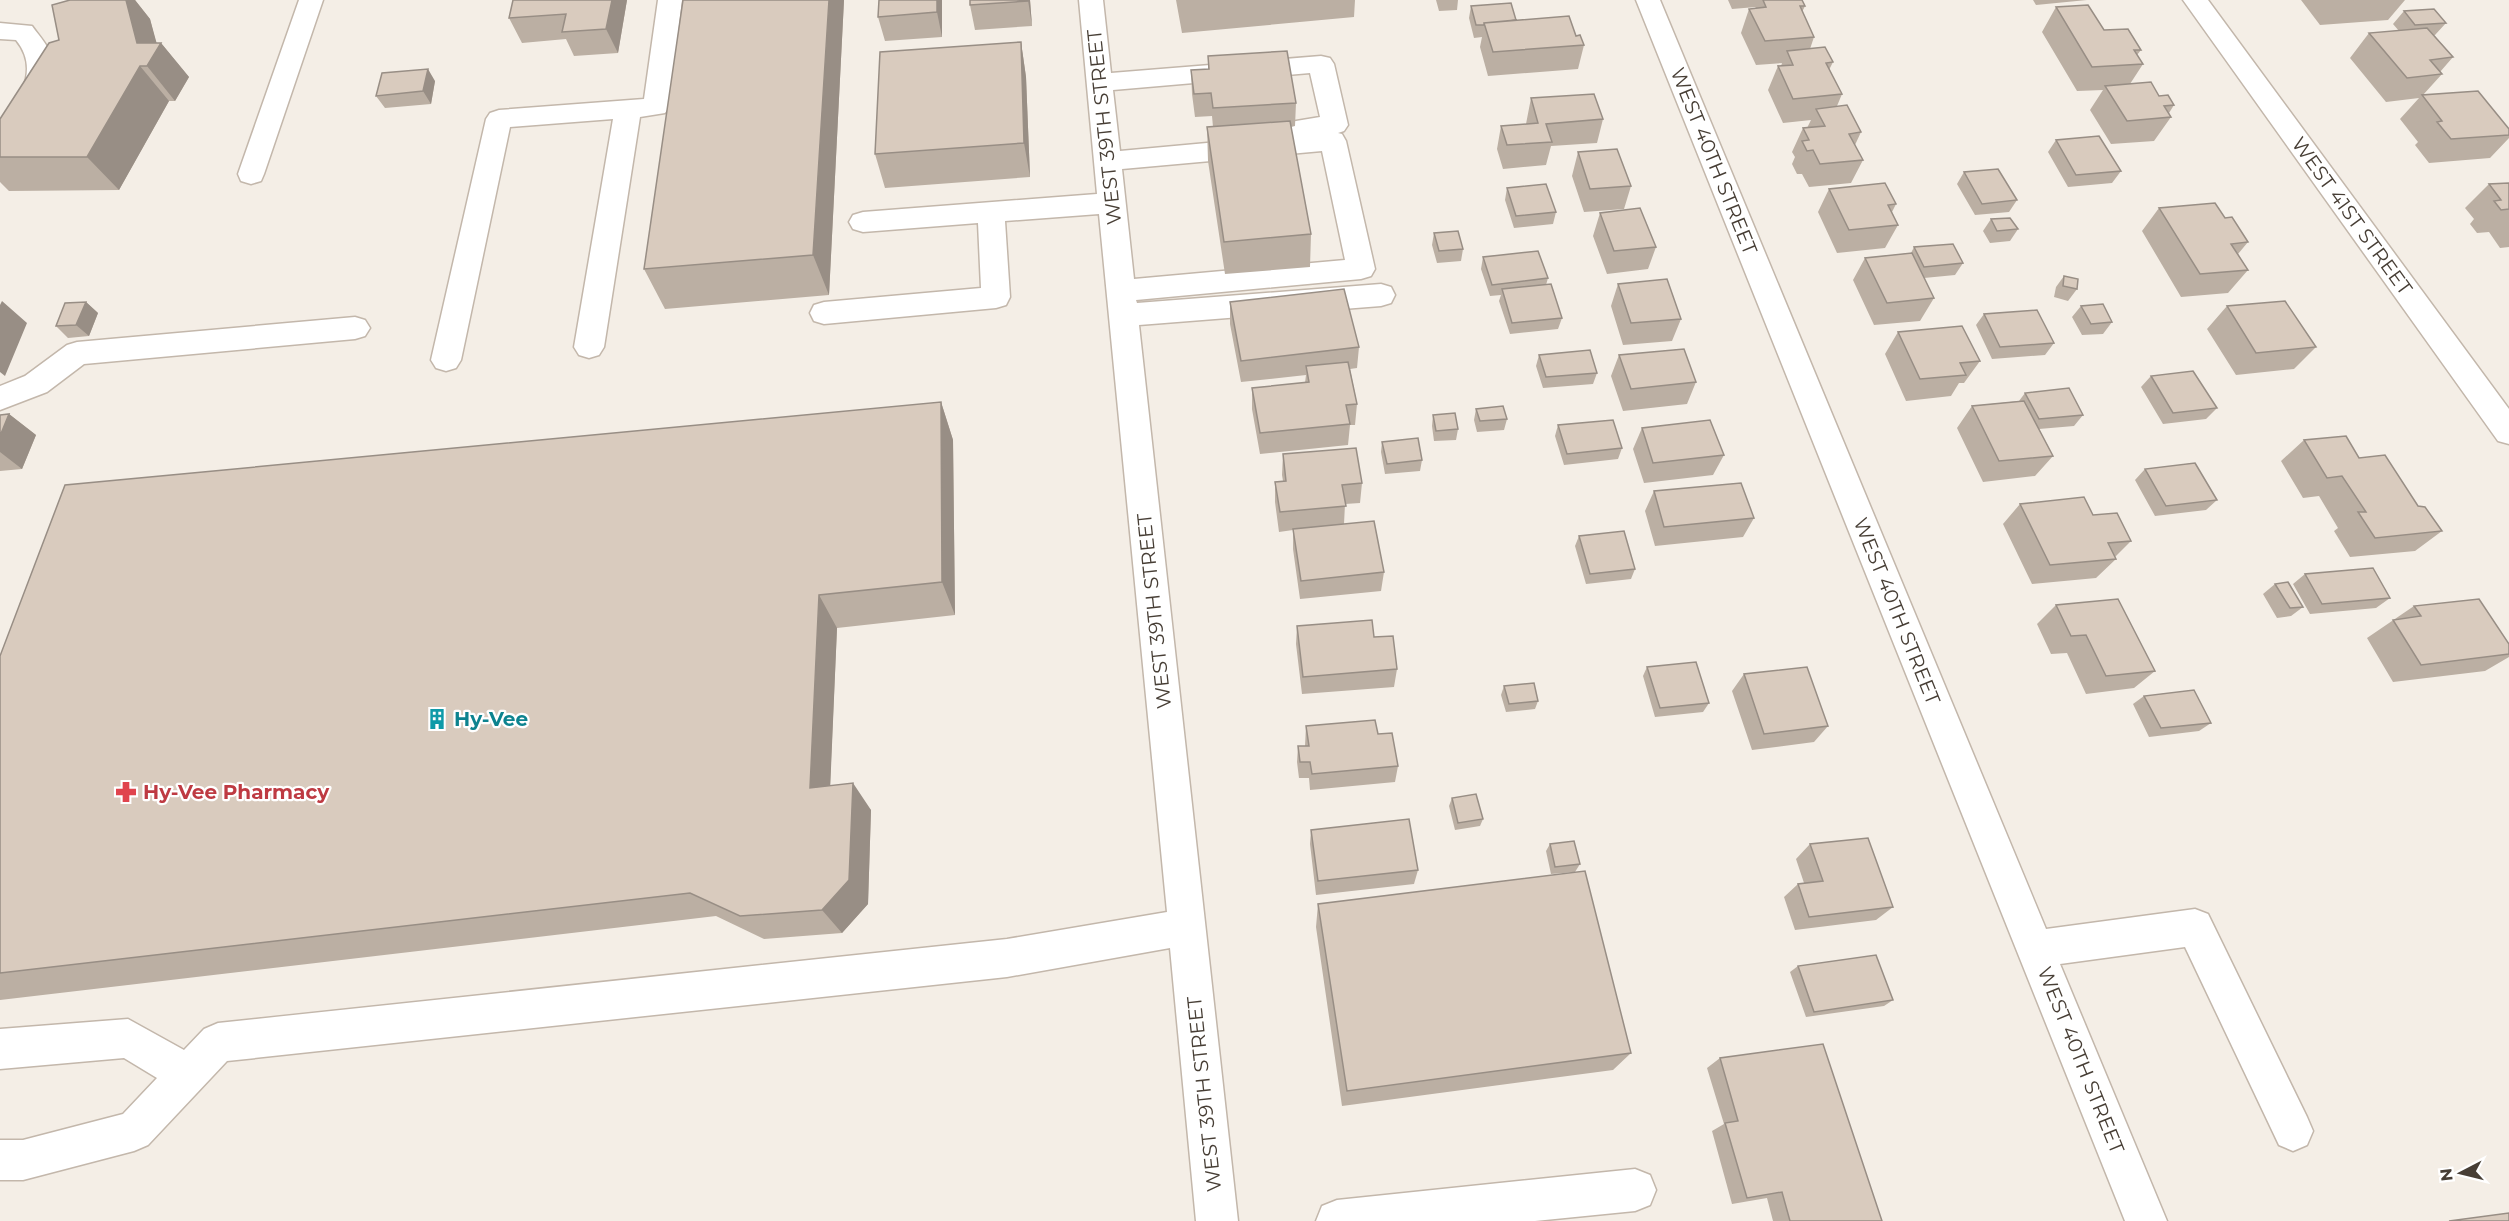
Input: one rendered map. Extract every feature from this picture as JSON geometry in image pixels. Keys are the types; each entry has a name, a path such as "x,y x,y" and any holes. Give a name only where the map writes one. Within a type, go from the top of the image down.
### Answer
{"street":[{"path":"251,174 311,0"},
{"path":"446,360 499,119 656,107 670,0"},
{"name":"WEST 39TH STREET","path":"1091,0 1217,1221"},
{"name":"WEST 40TH STREET","path":"1648,0 2146,1221"},
{"name":"WEST 41ST STREET","path":"2196,0 2509,432"},
{"path":"0,31 23,32 39,52 39,80 26,108 0,137"},
{"path":"1100,83 1321,64 1335,125 1107,153"},
{"path":"589,347 628,109"},
{"path":"1107,153 1333,141 1361,268 1122,303"},
{"path":"864,222 1112,203"},
{"path":"824,313 996,297 991,212"},
{"path":"1122,303 1381,295"},
{"path":"0,398 36,384 77,353 355,328"},
{"path":"0,1160 23,1160 134,1131 218,1043 1007,958 1187,927"},
{"path":"2036,949 2195,927 2293,1131"},
{"path":"0,1049 128,1038 189,1075"},
{"path":"1337,1221 1635,1190"}],"building":[{"path":"70,0 126,0 137,43 161,43 147,66 140,66 87,157 0,157 0,119 49,43 59,40 52,5"},
{"path":"513,0 612,0 606,29 562,32 566,14 509,18"},
{"path":"683,0 829,0 813,255 644,269"},
{"path":"879,0 937,0 937,12 878,17"},
{"path":"970,0 1028,0 1028,1 970,5"},
{"path":"1763,0 1802,0 1805,6 1800,6 1814,37 1765,41 1749,9 1766,7"},
{"path":"1511,3 1516,20 1476,25 1471,6"},
{"path":"2088,5 2104,30 2128,29 2141,50 2134,50 2143,64 2092,67 2056,7"},
{"path":"2434,9 2446,23 2415,25 2404,11"},
{"path":"1569,16 1576,36 1580,35 1584,45 1493,52 1484,23"},
{"path":"2427,28 2453,57 2430,60 2442,74 2407,78 2369,33"},
{"path":"1021,42 1024,143 875,154 880,52"},
{"path":"1825,47 1833,62 1826,63 1842,94 1793,99 1778,66 1793,65 1787,51"},
{"path":"1287,51 1296,103 1213,108 1211,93 1194,94 1191,70 1209,69 1208,56"},
{"path":"428,69 423,91 376,96 382,73"},
{"path":"2151,82 2159,96 2168,95 2174,105 2164,106 2171,117 2127,121 2105,86"},
{"path":"2478,91 2509,129 2509,135 2451,139 2437,122 2442,121 2422,95"},
{"path":"1594,94 1603,119 1546,124 1552,142 1507,145 1501,126 1538,123 1531,98"},
{"path":"1847,105 1861,132 1849,134 1863,160 1820,164 1813,150 1807,151 1802,141 1809,140 1803,128 1825,126 1816,109"},
{"path":"1290,121 1311,234 1224,242 1207,127"},
{"path":"2099,136 2121,171 2076,175 2056,140"},
{"path":"1617,149 1631,186 1590,189 1578,152"},
{"path":"1998,169 2017,200 1982,204 1964,172"},
{"path":"1885,183 1896,204 1888,205 1898,225 1849,230 1829,189"},
{"path":"2509,183 2509,209 2501,210 2494,201 2501,200 2489,184"},
{"path":"1546,184 1556,212 1516,216 1507,188"},
{"path":"2215,203 2225,218 2232,217 2248,242 2231,244 2248,270 2200,274 2159,208"},
{"path":"1640,208 1656,247 1614,251 1600,213"},
{"path":"2010,218 2018,229 1997,231 1991,219"},
{"path":"1458,231 1463,249 1439,251 1434,233"},
{"path":"1953,244 1963,263 1924,267 1914,247"},
{"path":"1538,251 1548,278 1492,285 1483,257"},
{"path":"1912,253 1934,298 1887,303 1865,258"},
{"path":"2064,276 2078,279 2077,289 2063,286"},
{"path":"1667,279 1681,319 1631,323 1618,284"},
{"path":"1551,284 1562,318 1512,323 1502,289"},
{"path":"1344,289 1359,347 1241,361 1230,302"},
{"path":"2285,301 2316,347 2256,353 2227,306"},
{"path":"86,302 76,325 56,326 65,303"},
{"path":"2103,304 2112,322 2091,324 2081,306"},
{"path":"2037,310 2054,343 2000,347 1984,314"},
{"path":"1962,326 1980,361 1960,363 1966,375 1920,379 1898,332"},
{"path":"1684,349 1696,382 1631,389 1619,355"},
{"path":"1590,350 1597,373 1546,377 1539,355"},
{"path":"1348,362 1357,404 1346,405 1350,424 1260,433 1252,388 1309,382 1306,366"},
{"path":"2193,371 2217,408 2173,413 2151,376"},
{"path":"2069,388 2083,415 2039,419 2025,393"},
{"path":"2024,401 2053,456 1999,461 1972,406"},
{"name":"Hy-Vee","path":"941,402 942,582 819,595 810,788 853,783 849,880 822,910 740,916 690,893 0,973 0,656 65,485"},
{"path":"1503,406 1507,419 1480,421 1476,409"},
{"path":"1455,413 1458,429 1436,431 1433,415"},
{"path":"9,414 0,436 0,415"},
{"path":"1613,420 1622,448 1567,454 1558,425"},
{"path":"1710,420 1724,455 1653,463 1642,428"},
{"path":"2346,436 2359,458 2385,455 2418,506 2425,507 2442,531 2375,538 2358,512 2366,512 2342,476 2327,478 2304,440"},
{"path":"1418,438 1422,460 1387,464 1382,442"},
{"path":"1356,448 1362,483 1342,485 1346,506 1280,512 1275,482 1286,481 1283,454"},
{"path":"2195,463 2217,500 2166,506 2145,469"},
{"path":"1741,483 1754,518 1664,527 1654,491"},
{"path":"2084,497 2093,515 2117,513 2131,541 2108,543 2116,559 2050,565 2020,504"},
{"path":"1374,521 1384,572 1301,581 1293,529"},
{"path":"1624,531 1635,569 1590,574 1579,536"},
{"path":"2373,568 2390,598 2322,604 2305,574"},
{"path":"2288,582 2303,607 2290,608 2275,584"},
{"path":"2118,599 2155,671 2106,676 2086,635 2071,636 2056,605"},
{"path":"2479,599 2509,644 2509,654 2421,665 2393,620 2421,616 2414,606"},
{"path":"1372,620 1374,637 1393,636 1397,669 1303,677 1297,626"},
{"path":"1696,662 1709,703 1660,708 1647,667"},
{"path":"1807,667 1828,726 1764,734 1744,674"},
{"path":"1534,683 1538,701 1509,704 1504,686"},
{"path":"2194,690 2211,723 2161,728 2144,696"},
{"path":"1375,720 1378,734 1392,733 1398,766 1312,774 1310,762 1300,762 1298,746 1309,746 1306,726"},
{"path":"1476,794 1483,819 1458,823 1452,798"},
{"path":"1409,819 1418,870 1318,881 1311,830"},
{"path":"1868,838 1893,907 1809,917 1798,884 1823,881 1810,844"},
{"path":"1574,841 1580,864 1555,867 1550,844"},
{"path":"1585,871 1631,1053 1347,1091 1318,904"},
{"path":"1876,955 1893,1000 1814,1012 1798,966"},
{"path":"1823,1044 1882,1221 1790,1221 1782,1192 1747,1198 1725,1123 1738,1121 1720,1058"},
{"path":"2509,1213 2509,1221 2449,1221"}],"place":[{"name":"Hy-Vee","path":"437,719"},
{"name":"Hy-Vee Pharmacy","path":"126,792"}]}
